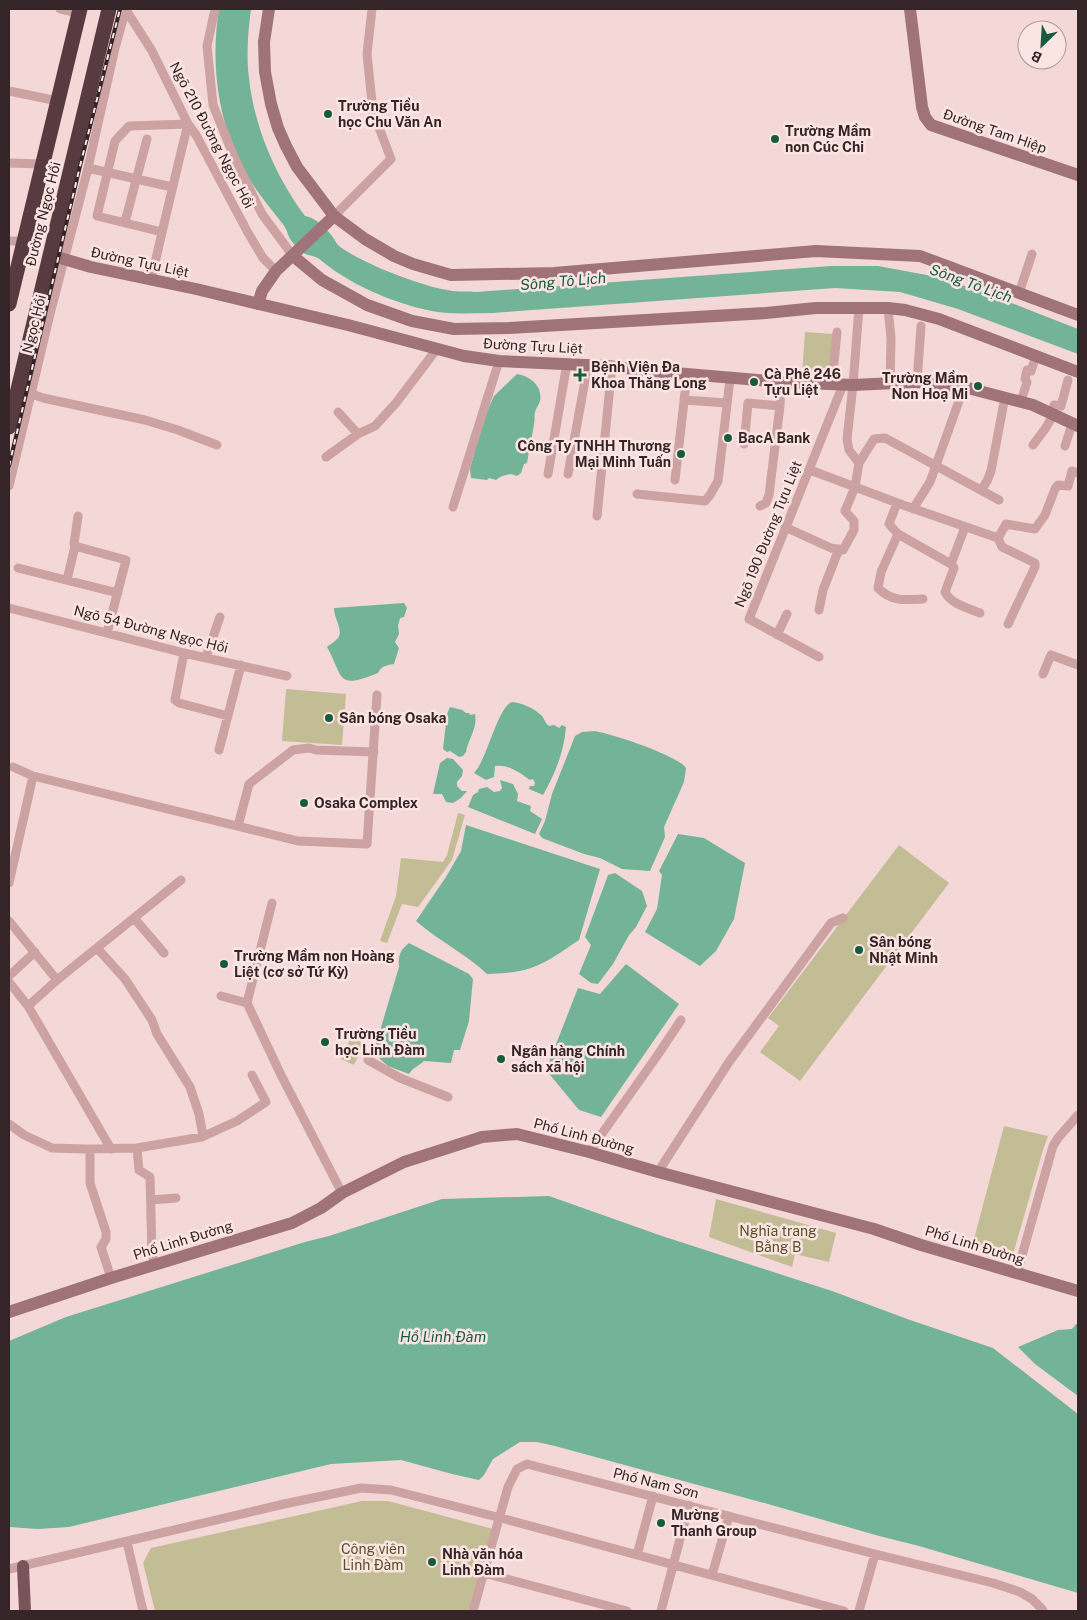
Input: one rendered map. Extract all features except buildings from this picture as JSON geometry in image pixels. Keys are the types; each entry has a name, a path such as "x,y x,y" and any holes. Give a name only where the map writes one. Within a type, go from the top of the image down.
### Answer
{"highway":[{"name":"Đường Ngọc Hồi","path":"9,427 24,392 57,258 110,9"},
{"name":"Đường Ngọc Hồi","path":"10,300 16,241 42,164 79,11"}],"main road":[{"path":"23,1566 25,1611"}],"street":[{"path":"60,9 79,11"},
{"path":"57,258 88,168 115,48 126,9"},
{"name":"Ngõ 210 Đường Ngọc Hồi","path":"126,9 152,51 188,124 196,135 247,231 263,258 276,271"},
{"path":"214,9 207,46 213,104 234,157 262,214 296,254 322,280 367,305 412,321 454,329 509,328 816,308 859,307 905,310 940,319 979,333 1036,356 1073,376 1061,406 1054,405 1053,413 1046,429 1033,445"},
{"path":"269,9 264,42 265,72 271,104 286,146 297,167 331,218 394,256 413,264 451,275 554,273 816,251 920,256 1078,315"},
{"path":"258,304 262,291 276,271 296,254 391,159 373,112 367,54 372,9"},
{"name":"Đường Tam Hiệp","path":"910,9 922,108 930,125 1078,176"},
{"path":"9,91 58,101"},
{"path":"151,280 188,124 129,126 115,141 98,216 162,232"},
{"path":"125,222 147,139"},
{"path":"9,164 42,164"},
{"path":"88,168 172,187"},
{"path":"1019,293 1032,254"},
{"name":"Đường Tựu Liệt","path":"57,258 348,325 464,356 500,360 612,366 730,379 843,385 917,382 964,386 1021,401 1053,413 1075,425"},
{"path":"9,279 11,285 10,300"},
{"path":"843,385 859,307"},
{"path":"888,308 891,338 890,384"},
{"path":"917,382 921,326"},
{"path":"837,332 847,439 850,450 859,463"},
{"path":"326,457 358,434 375,426 396,403 436,350"},
{"path":"1021,401 1027,382 1025,379 1027,370 1031,371 1036,356"},
{"path":"453,507 500,360"},
{"path":"548,474 567,363"},
{"path":"568,474 588,364"},
{"path":"597,516 612,366"},
{"path":"674,480 687,374"},
{"path":"636,494 705,501 710,496 718,481 730,379"},
{"path":"760,506 766,503 769,496 780,406 781,382"},
{"name":"Ngõ 190 Đường Tựu Liệt","path":"819,657 749,619 843,385"},
{"path":"913,509 930,482 964,386"},
{"path":"9,486 24,392 43,398 145,420 217,445"},
{"path":"982,489 988,481 991,471 1005,397"},
{"path":"684,400 727,403"},
{"path":"744,444 748,403 780,406"},
{"path":"338,412 358,434"},
{"path":"1065,446 1075,425"},
{"path":"785,527 831,548 843,550 854,530 854,521 845,511 855,487 859,463 874,439 885,438 982,489 999,500"},
{"path":"810,470 913,509 998,538 1002,547 1035,563 1035,567 1008,624"},
{"path":"998,538 1006,524 1035,529 1045,515 1055,489 1058,486 1068,486 1072,471 1078,473"},
{"path":"897,503 889,524 898,534 951,564 954,568 944,592 960,606 980,613"},
{"path":"67,580 76,546 74,544 78,516"},
{"path":"951,564 965,527"},
{"path":"898,534 880,572 878,588 898,600 923,599"},
{"path":"76,546 126,560 107,633"},
{"path":"819,610 823,590 839,549"},
{"path":"18,568 118,593"},
{"name":"Ngõ 54 Đường Ngọc Hồi","path":"9,608 184,653 241,664 288,676"},
{"path":"777,635 787,614"},
{"path":"206,657 220,617"},
{"path":"184,653 175,700 228,716"},
{"path":"1043,674 1051,655 1078,665"},
{"path":"219,750 241,664"},
{"path":"13,767 33,776 298,840 367,844 377,695"},
{"path":"238,826 248,784 293,750 308,748 316,750 374,752"},
{"path":"9,883 33,776"},
{"path":"28,1006 181,880"},
{"path":"272,903 247,1003 281,1075 342,1193"},
{"path":"134,918 164,953"},
{"path":"658,1172 729,1062 752,1030 831,923 843,918"},
{"path":"9,922 35,952 56,982"},
{"path":"97,948 125,978 152,1020 157,1034 190,1087 200,1114 203,1136"},
{"path":"9,976 35,952"},
{"path":"9,982 28,1006 111,1149"},
{"path":"221,996 247,1003"},
{"path":"589,1152 681,1020"},
{"path":"368,1060 400,1078 448,1097"},
{"path":"9,1124 24,1135 52,1148 137,1148 203,1136 237,1120 266,1102 252,1075"},
{"path":"1017,1273 1053,1146 1078,1115"},
{"name":"Phố Linh Đường","path":"9,1312 155,1264 292,1223 321,1208 342,1193 404,1162 482,1137 517,1134 874,1229 920,1245 1078,1291"},
{"path":"137,1148 139,1170 150,1177 152,1254 155,1264"},
{"path":"90,1149 90,1183 106,1232 106,1239 101,1246 111,1278"},
{"path":"151,1200 176,1198"},
{"name":"Phố Nam Sơn","path":"473,1611 501,1518 508,1487 517,1469 527,1464 993,1583 1020,1592 1032,1599 1043,1611"},
{"path":"9,1569 360,1488 391,1490 844,1611"},
{"path":"637,1555 653,1496"},
{"path":"664,1611 673,1565 689,1505"},
{"path":"712,1575 729,1516"},
{"path":"127,1542 143,1611"},
{"path":"859,1611 875,1554"},
{"path":"484,1573 628,1611"}],"green space":[{"path":"805,332 833,334 831,376 802,374"},
{"path":"286,689 346,694 342,745 282,741"},
{"path":"458,813 465,815 452,860 418,907 402,904 387,943 380,941 396,896 401,858 443,862 447,855"},
{"name":"Sân bóng Nhật Minh","path":"899,845 949,883 800,1081 760,1052 779,1026 768,1018"},
{"path":"351,1037 364,1043 354,1065 341,1059"},
{"path":"1004,1126 1048,1136 1014,1251 1004,1258 979,1249 974,1239"},
{"name":"Nghĩa trang Bằng B","path":"716,1199 836,1233 829,1262 795,1254 792,1267 709,1237"},
{"name":"Công viên Linh Đàm","path":"362,1501 388,1501 493,1529 470,1611 155,1611 143,1563 151,1548"}],"water":[{"path":"219,9 251,9 248,61 249,78 256,115 268,151 294,201 305,216 317,221 330,233 339,246 362,260 394,274 441,289 476,292 831,266 878,266 932,276 981,291 1078,329 1078,354 958,309 900,292 835,288 492,313 443,313 406,304 384,296 352,282 318,258 299,250 246,174 236,155 229,135 219,94 215,51"},
{"path":"517,374 531,379 540,391 540,402 535,412 527,463 524,464 521,473 517,476 511,474 496,480 471,478 470,469 483,421 494,396"},
{"path":"404,603 407,608 404,617 400,618 398,626 399,634 395,642 399,648 394,664 384,666 378,673 364,678 348,680 343,678 327,647 335,641 340,632 334,608"},
{"path":"512,702 524,705 535,711 542,716 549,726 554,725 559,728 562,725 566,727 558,762 543,795 529,789 530,786 534,786 533,779 530,780 509,768 495,766 494,777 486,780 474,773 484,756 497,723 507,706"},
{"path":"450,707 462,710 470,715 475,714 476,719 466,752 463,756 459,757 443,749 447,714"},
{"path":"595,731 658,751 686,768 684,782 664,827 665,837 650,871 622,869 600,858 542,838 539,834 545,821 552,794 575,736 582,732"},
{"path":"447,758 453,759 463,770 457,786 462,791 467,791 453,803 446,802 442,794 433,794 440,763"},
{"path":"500,780 513,784 518,794 517,801 531,806 530,811 542,819 535,834 468,807 473,795 479,789 487,787 494,792 500,791 502,788"},
{"path":"466,825 600,869 579,940 550,959 526,970 487,974 416,921 461,851"},
{"path":"678,834 704,838 745,863 734,919 716,951 700,966 645,932 657,909 662,875 659,871"},
{"path":"615,873 642,891 647,906 613,964 598,984 591,983 579,974 591,945 585,937 608,875"},
{"path":"409,943 469,974 473,979 469,1021 460,1050 454,1050 451,1063 424,1061 409,1074 388,1066 380,1059 376,1044 399,967 400,954"},
{"path":"626,964 679,1004 601,1117 579,1110 546,1070 578,988 600,994"},
{"name":"Hồ Linh Đàm","path":"549,1196 662,1236 832,1291 993,1348 1078,1414 1078,1593 919,1546 537,1442 520,1442 493,1459 479,1480 401,1460 331,1464 69,1527 38,1529 9,1527 9,1341 66,1317 442,1199"},
{"path":"1076,1324 1078,1325 1078,1396 1035,1364 1018,1347 1058,1330 1072,1329"}],"railway":[{"path":"9,466 80,166 120,9"}],"place":[{"name":"Trường Tiểu học Chu Văn An","path":"328,114"},
{"name":"Trường Mầm non Cúc Chi","path":"775,139"},
{"name":"Bệnh Viện Đa Khoa Thăng Long","path":"580,375"},
{"name":"Cà Phê 246 Tựu Liệt","path":"754,382"},
{"name":"Trường Mầm Non Hoạ Mi","path":"978,386"},
{"name":"BacA Bank","path":"728,438"},
{"name":"Công Ty TNHH Thương Mại Minh Tuấn","path":"681,454"},
{"name":"Sân bóng Osaka","path":"329,718"},
{"name":"Osaka Complex","path":"304,803"},
{"name":"Sân bóng Nhật Minh","path":"859,950"},
{"name":"Trường Mầm non Hoàng Liệt (cơ sở Tứ Kỳ)","path":"224,964"},
{"name":"Trường Tiểu học Linh Đàm","path":"325,1042"},
{"name":"Ngân hàng Chính sách xã hội","path":"501,1059"},
{"name":"Mường Thanh Group","path":"661,1523"},
{"name":"Nhà văn hóa Linh Đàm","path":"432,1562"}],"water label":[{"name":"Sông Tô Lịch","path":"563,281"},
{"name":"Sông Tô Lịch","path":"971,283"}]}
